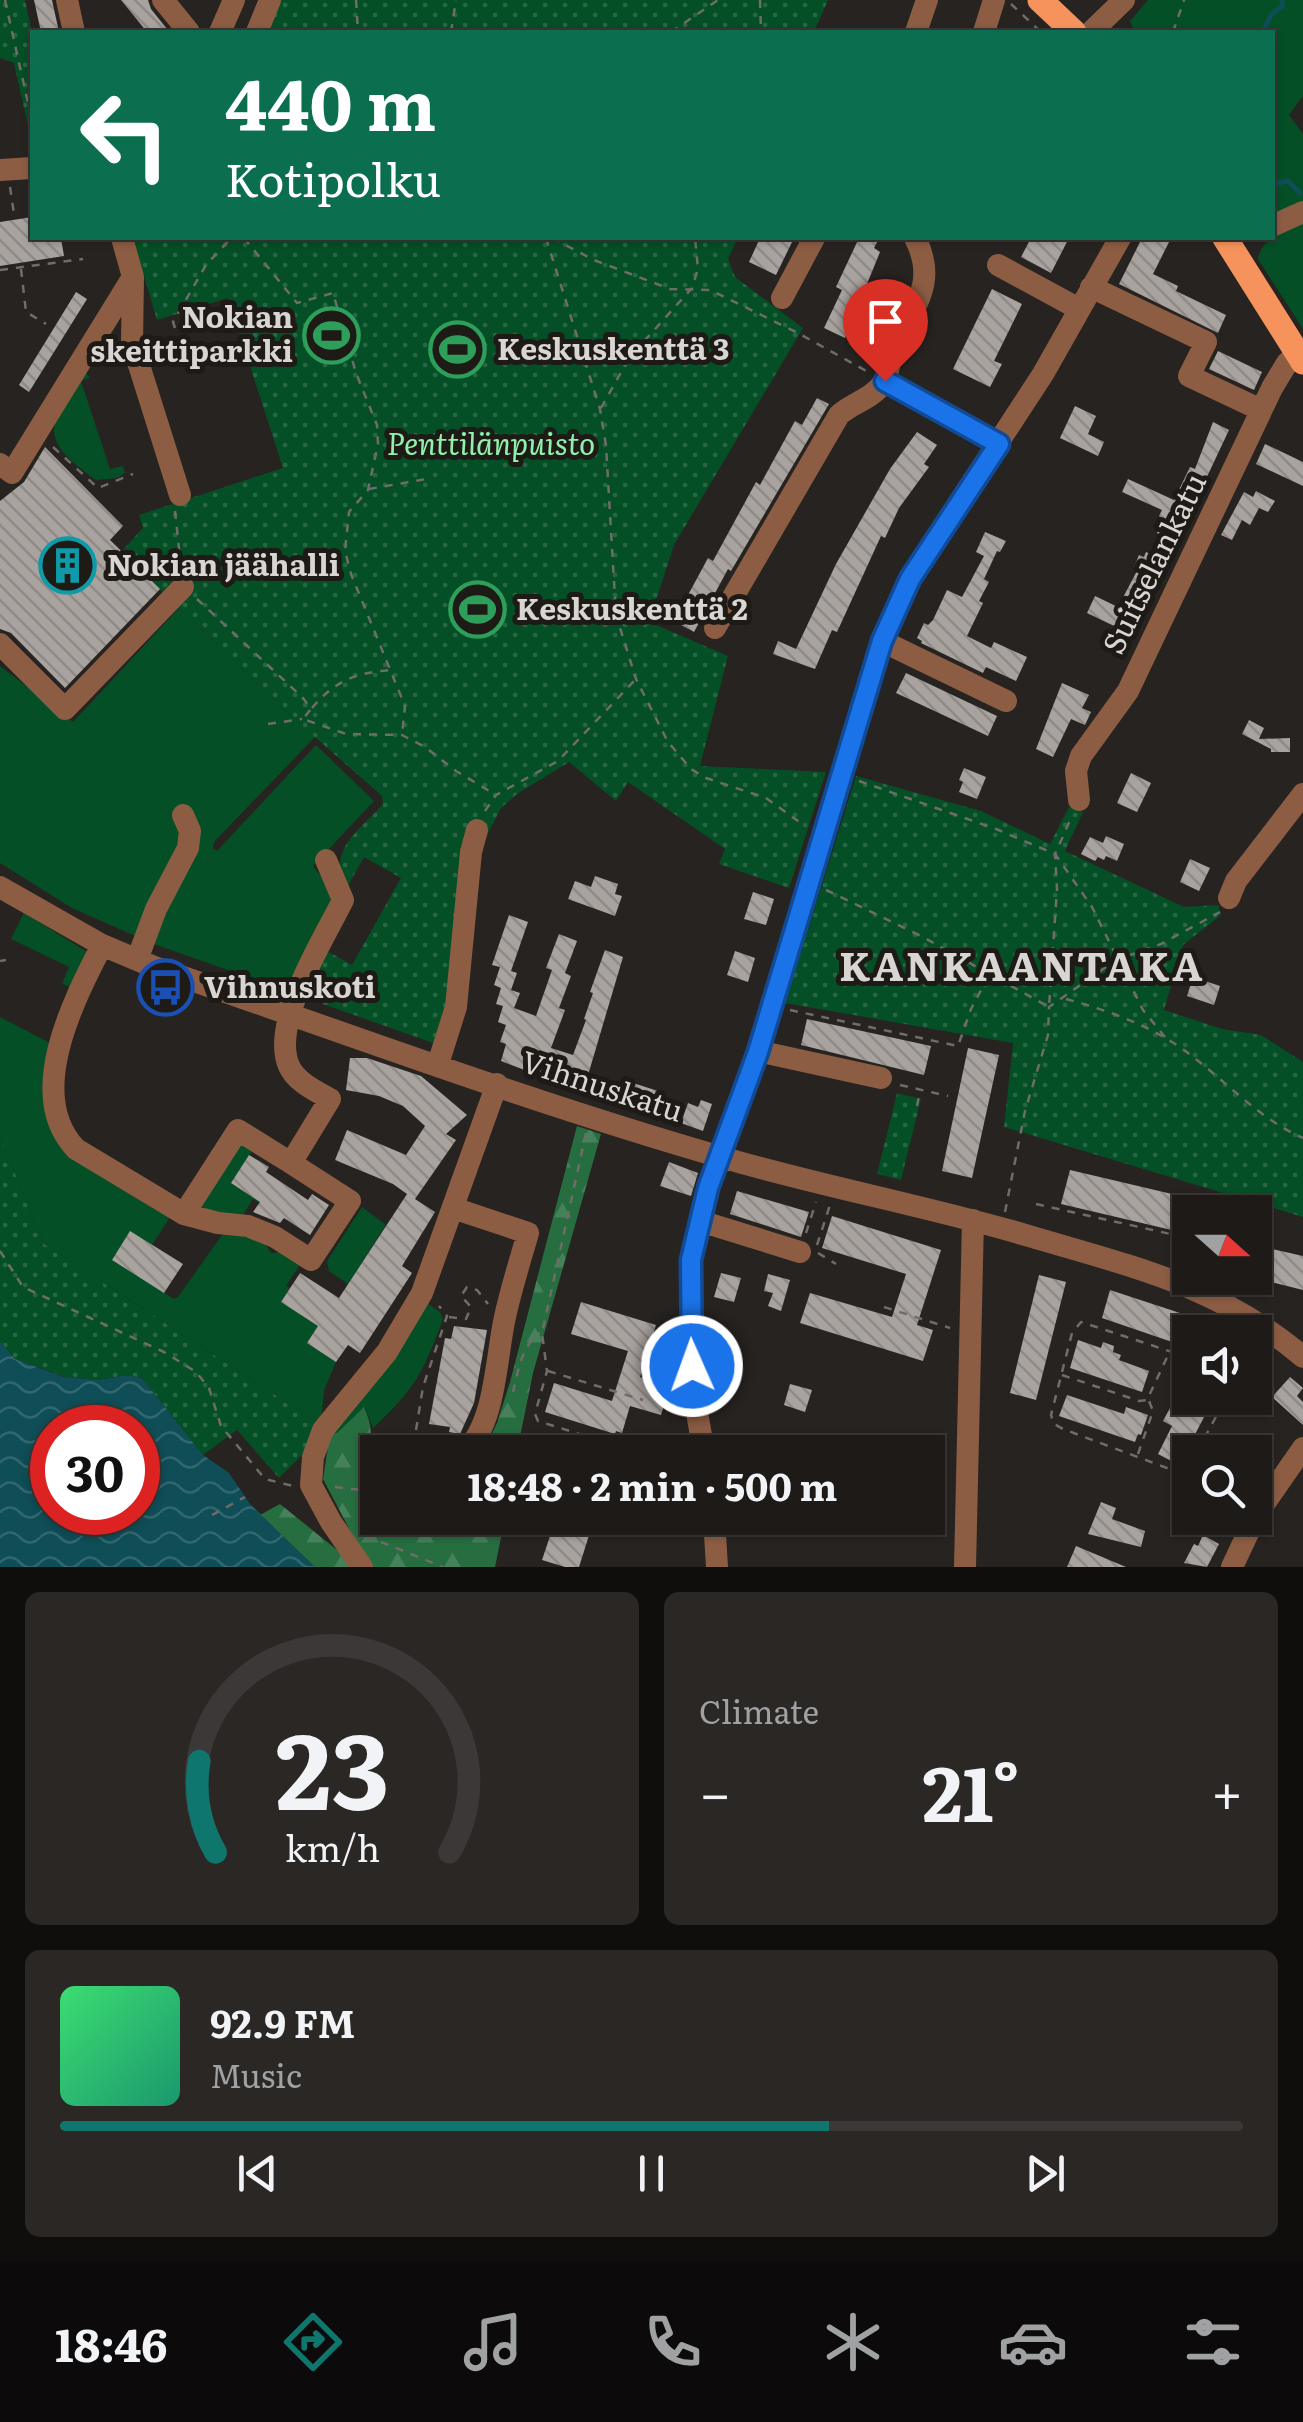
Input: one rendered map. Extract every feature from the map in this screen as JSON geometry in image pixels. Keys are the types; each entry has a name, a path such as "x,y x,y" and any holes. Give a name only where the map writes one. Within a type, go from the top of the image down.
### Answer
{"main road":[{"path":"1040,0 1072,30"},
{"path":"1236,241 1300,358"}],"street":[{"path":"67,0 74,30"},
{"path":"163,0 187,30"},
{"path":"221,30 234,0"},
{"path":"258,30 270,0"},
{"path":"917,30 927,0"},
{"path":"985,30 994,0"},
{"path":"1093,30 1124,0"},
{"path":"4,175 30,168"},
{"path":"1275,225 1303,212"},
{"path":"123,240 133,278 132,343 180,495"},
{"path":"782,298 813,240"},
{"path":"715,628 839,415 850,405 868,398 885,381 892,351 925,286 926,261 917,240"},
{"path":"701,1435 694,1396 691,1260 708,1188 758,1052 806,882 882,641 910,579 999,444 1119,240"},
{"path":"998,265 1079,308"},
{"path":"0,464 12,473 133,278"},
{"path":"1092,287 1206,342 1188,376 1261,410"},
{"name":"Suitselankatu","path":"1078,800 1076,770 1082,756 1128,692 1286,363 1300,358"},
{"path":"885,381 999,444"},
{"path":"0,644 65,709 183,587"},
{"path":"882,641 1006,701"},
{"path":"1229,898 1236,881 1303,794"},
{"path":"136,960 156,909 188,848 190,831 183,814"},
{"path":"438,1064 456,1007 470,852 477,830"},
{"path":"291,1163 330,1100 299,1080 289,1067 285,1051 290,1013 343,900 326,860"},
{"name":"Vihnuskatu","path":"0,887 136,960 590,1117 722,1158 1006,1228 1129,1263 1180,1282 1258,1321 1303,1357"},
{"path":"102,945 64,1030 53,1094 60,1127 76,1150 184,1214 218,1224 248,1226 275,1237 311,1260 350,1201 238,1130 184,1214"},
{"path":"758,1052 881,1078"},
{"path":"362,1567 330,1522 310,1485 310,1473 323,1430 387,1352 422,1293 497,1084"},
{"path":"453,1208 528,1232 502,1329 488,1410 477,1435"},
{"path":"965,1567 973,1220"},
{"path":"700,1221 800,1252"},
{"path":"1272,1493 1303,1448"},
{"path":"715,1535 717,1567"},
{"path":"1232,1567 1247,1535"}],"path":[{"path":"5,0 30,112"},
{"path":"356,0 358,30"},
{"path":"451,30 456,0"},
{"path":"674,30 718,0"},
{"path":"760,0 761,30"},
{"path":"1006,0 1040,30"},
{"path":"1174,30 1184,0"},
{"path":"4,175 14,214"},
{"path":"175,328 173,322 206,265 229,240"},
{"path":"246,240 297,303 333,294 356,373 377,426 378,444 368,490 349,512 345,550 351,574 405,706 402,735"},
{"path":"547,240 600,410 606,446 616,615 636,679 668,742 691,769 766,798 811,830"},
{"path":"556,240 670,289 710,290 885,381"},
{"path":"600,410 629,358 692,288 698,270 695,240"},
{"path":"0,270 83,258"},
{"path":"21,267 26,312 46,324"},
{"path":"37,432 98,488 133,474"},
{"path":"368,490 432,478"},
{"path":"180,495 175,512 183,587 311,709"},
{"path":"303,719 330,686 352,677 390,670"},
{"path":"477,830 496,795 558,761 636,679"},
{"path":"268,724 303,719 346,734 402,735 496,795"},
{"path":"840,775 996,829 1055,854 1092,907 1143,1010 1164,1037"},
{"path":"1006,1228 1004,1215 1025,1111 1048,1036 1057,889 1055,854 1078,800"},
{"path":"806,882 921,936 1050,1008"},
{"path":"1050,1008 1116,960 1161,944 1218,915 1229,898"},
{"path":"0,961 6,960"},
{"path":"779,1008 958,1046 970,1009 988,975"},
{"path":"1065,999 1130,1020 1164,1037 1303,1138"},
{"path":"881,1078 948,1096"},
{"path":"916,1106 921,1090"},
{"path":"581,1435 538,1421 534,1414 547,1370 542,1333 590,1117"},
{"path":"800,1252 818,1196"},
{"path":"832,1199 816,1247 821,1257 836,1264"},
{"path":"1036,1204 1172,1234"},
{"path":"0,1251 24,1287 164,1352 196,1372 209,1388 221,1426 266,1479 288,1486 360,1490"},
{"path":"422,1293 438,1303 447,1316 466,1319 471,1308 461,1296 464,1288 472,1288 487,1301 492,1325 502,1329"},
{"path":"884,1307 954,1329 970,1329"},
{"path":"419,1435 416,1411 447,1316"},
{"path":"1172,1351 1081,1322 1072,1334 1052,1415 1054,1424 1172,1470"},
{"path":"1147,1399 1169,1351"},
{"path":"547,1370 643,1400"},
{"path":"1062,1375 1138,1401 1147,1399"},
{"path":"1137,1455 1153,1411 1147,1399"},
{"path":"212,1515 245,1496"},
{"path":"365,1535 443,1567"}],"green space":[{"path":"0,0 25,0 31,30 30,135 14,63 0,58"},
{"path":"281,0 828,0 815,30 270,30"},
{"path":"1148,0 1303,0 1303,96 1289,115 1303,134 1303,202 1275,214 1275,30 1133,30 1130,21"},
{"path":"1303,222 1303,329 1258,259 1264,245"},
{"name":"Penttilänpuisto","path":"134,240 737,240 728,259 735,277 803,328 674,545 649,622 728,656 700,766 826,772 789,888 719,864 725,849 628,782 616,801 569,762 501,808 483,843 450,1049 306,998 327,951 352,965 401,878 364,857 346,889 340,863 343,852 383,804 382,796 291,716 121,552 143,528 139,515 283,468 228,298 157,320"},
{"path":"68,351 90,378 81,381 110,469 123,466 125,473 117,478 96,480 76,465 56,441 56,417 82,369"},
{"path":"179,608 316,736 214,842 213,848 217,851 316,745 374,801 313,866 336,907 290,992 151,943 72,908 0,863 0,666 73,722"},
{"path":"856,776 981,811 1050,844 1069,807 1083,812 1065,851 1184,907 1218,905 1221,915 1183,945 1164,1010 1222,1029 1261,1035 1303,1062 1303,1217 1272,1208 1272,1195 1230,1195 1004,1127 1013,1043 785,1003"},
{"path":"24,913 86,951 88,957 73,989 62,983 69,967 11,939"},
{"path":"0,1017 52,1044 50,1118 168,1213 169,1219 152,1245 130,1232 112,1260 174,1299 224,1232 259,1235 271,1253 289,1251 303,1260 281,1302 318,1326 308,1343 336,1362 324,1390 321,1425 44,1244 0,1137"},
{"path":"897,1093 921,1099 901,1180 877,1174"},
{"path":"577,1126 601,1134 533,1373 520,1435 491,1435 510,1382"},
{"path":"0,1137 44,1244 321,1425 307,1450 279,1478 237,1430 203,1455 142,1378 65,1377 15,1359 0,1341"},
{"path":"241,1143 253,1150 231,1183 250,1196 256,1187 265,1193 259,1203 253,1199 240,1220 193,1211"},
{"path":"362,1207 386,1225 348,1284 329,1271 327,1261"},
{"path":"427,1303 443,1319 408,1391 373,1428 365,1408 337,1434 330,1433"},
{"path":"364,1407 371,1435 360,1435 360,1535 502,1535 495,1567 315,1567 260,1515 280,1504 352,1562 363,1555 323,1479 330,1433 337,1433"}],"water":[{"path":"0,1341 15,1359 64,1377 142,1378 203,1455 229,1473 250,1504 315,1567 0,1567"}],"building":[{"path":"34,0 52,0 59,30 41,30"},
{"path":"121,0 148,0 167,29 145,30"},
{"path":"30,217 30,240 61,240 64,256 0,266 0,222"},
{"path":"759,240 793,240 776,275 749,262"},
{"path":"858,240 878,240 874,248 880,252 845,338 824,328 842,290 836,287"},
{"path":"1030,240 1068,240 1051,273 1021,257"},
{"path":"1141,240 1170,240 1153,274 1178,286 1176,291 1226,315 1218,333 1119,284"},
{"path":"992,289 1022,304 994,361 1002,364 990,387 953,369"},
{"path":"76,292 87,299 29,392 19,385"},
{"path":"1218,351 1262,372 1254,390 1209,369"},
{"path":"817,398 829,404 694,632 674,621 708,558 713,561 795,421 802,425"},
{"path":"1075,406 1096,416 1088,434 1104,442 1098,456 1060,438"},
{"path":"1213,422 1229,430 1197,498 1191,495 1179,521 1185,523 1176,542 1157,533 1162,510 1122,492 1128,479 1174,500 1190,467 1195,469"},
{"path":"917,432 937,445 924,464 929,467 899,508 885,538 881,536 837,632 832,630 815,669 773,654 778,641 796,649 836,564 890,469"},
{"path":"1265,444 1303,462 1303,486 1256,464"},
{"name":"Nokian jäähalli","path":"45,447 123,526 110,540 160,589 65,688 11,633 0,629 0,501 24,482"},
{"path":"1256,491 1275,501 1268,512 1259,508 1250,525 1242,520 1232,540 1221,535 1244,492 1253,497"},
{"path":"985,532 1006,541 984,579 989,582 979,601 983,603 967,636 991,648 994,642 1027,657 1016,681 986,667 983,673 917,638 924,623 928,625 933,620 947,590 962,597 984,556 976,552"},
{"path":"1146,552 1166,562 1133,635 1087,613 1095,596 1118,607 1138,569 1134,567 1139,555 1144,557"},
{"path":"906,673 997,716 988,736 896,693"},
{"path":"1062,683 1089,695 1082,708 1091,712 1085,725 1071,719 1053,757 1036,749"},
{"path":"1249,720 1264,728 1259,739 1290,738 1290,752 1271,752 1242,734"},
{"path":"964,768 986,777 977,799 959,792"},
{"path":"1131,773 1151,783 1137,812 1117,803"},
{"path":"1106,836 1124,844 1117,861 1106,856 1095,861 1081,854 1090,837 1103,843"},
{"path":"1190,859 1210,868 1199,891 1180,882"},
{"path":"595,876 618,884 615,894 622,896 615,916 568,899 575,881 591,887"},
{"path":"753,892 774,899 766,925 744,919"},
{"path":"509,915 528,922 511,971 517,973 511,990 520,993 514,1008 536,1016 552,970 546,968 559,934 577,941 565,973 571,976 559,1008 565,1010 551,1048 573,1055 605,950 623,957 583,1092 501,1061 506,1044 500,1042 506,1025 498,1022 503,1006 496,1004 501,988 494,985 500,967 492,965"},
{"path":"735,951 755,958 748,982 727,975"},
{"path":"1193,977 1220,986 1214,1005 1187,996"},
{"path":"807,1019 931,1046 924,1075 801,1045"},
{"path":"968,1048 999,1055 972,1178 942,1171"},
{"path":"350,1058 367,1058 421,1076 467,1115 446,1134 456,1140 415,1199 435,1212 402,1266 412,1273 360,1353 348,1345 336,1362 307,1343 318,1326 281,1302 300,1273 339,1298 407,1194 393,1184 335,1160 347,1130 406,1155 425,1126 403,1106 379,1096 346,1090"},
{"path":"633,1083 658,1091 651,1112 627,1103"},
{"path":"701,1100 712,1104 703,1131 681,1123 688,1103 698,1107"},
{"path":"249,1155 269,1167 266,1172 308,1200 312,1194 329,1205 310,1235 284,1218 280,1223 253,1212 260,1202 231,1183"},
{"path":"669,1162 698,1173 691,1196 660,1186"},
{"path":"1070,1170 1176,1195 1172,1195 1172,1230 1061,1204"},
{"path":"737,1191 809,1212 801,1237 730,1214"},
{"path":"832,1216 941,1250 917,1325 933,1330 923,1361 800,1323 810,1293 892,1317 906,1274 822,1248"},
{"path":"130,1231 183,1264 164,1293 112,1260"},
{"path":"1272,1249 1303,1256 1303,1290 1272,1282"},
{"path":"721,1273 741,1278 734,1302 714,1297"},
{"path":"768,1274 790,1280 781,1311 768,1306 773,1293 764,1291"},
{"path":"1039,1275 1066,1282 1036,1400 1010,1393"},
{"path":"1110,1290 1180,1313 1172,1315 1172,1342 1102,1318"},
{"path":"581,1302 656,1325 640,1377 670,1386 661,1415 630,1406 622,1433 615,1434 545,1412 554,1383 612,1401 628,1351 571,1334"},
{"path":"454,1326 487,1330 474,1403 460,1434 449,1432 450,1427 429,1424 445,1338 451,1339"},
{"path":"1078,1340 1101,1348 1103,1342 1114,1346 1113,1352 1121,1355 1119,1360 1149,1371 1142,1392 1070,1368"},
{"path":"1290,1377 1303,1388 1297,1396 1303,1402 1303,1425 1272,1397"},
{"path":"790,1384 812,1390 805,1412 784,1405"},
{"path":"1067,1395 1124,1414 1126,1407 1148,1415 1141,1435 1135,1442 1059,1416"},
{"path":"1170,1408 1172,1415 1205,1415 1195,1435 1172,1435 1172,1461 1158,1454 1172,1426 1163,1421"},
{"path":"1101,1502 1116,1508 1112,1519 1145,1531 1141,1547 1088,1534"},
{"path":"550,1535 589,1535 579,1567 542,1560"},
{"path":"1203,1535 1219,1544 1207,1567 1184,1563 1194,1544 1198,1546"},
{"path":"1076,1546 1126,1567 1067,1567"}],"waterway":[{"path":"1264,30 1271,15 1282,6 1282,0"},
{"path":"1275,183 1288,181 1300,193"}],"place":[{"name":"Nokian skeittiparkki","path":"332,335"},
{"name":"Keskuskenttä 3","path":"458,350"},
{"name":"Nokian jäähalli","path":"68,566"},
{"name":"Keskuskenttä 2","path":"477,610"},
{"name":"Vihnuskoti","path":"165,988"}],"district":[{"name":"KANKAANTAKA","path":"1022,967"}],"route":[{"path":"692,1366 691,1260 708,1188 758,1052 806,882 882,641 910,579 999,444 885,381"}]}
